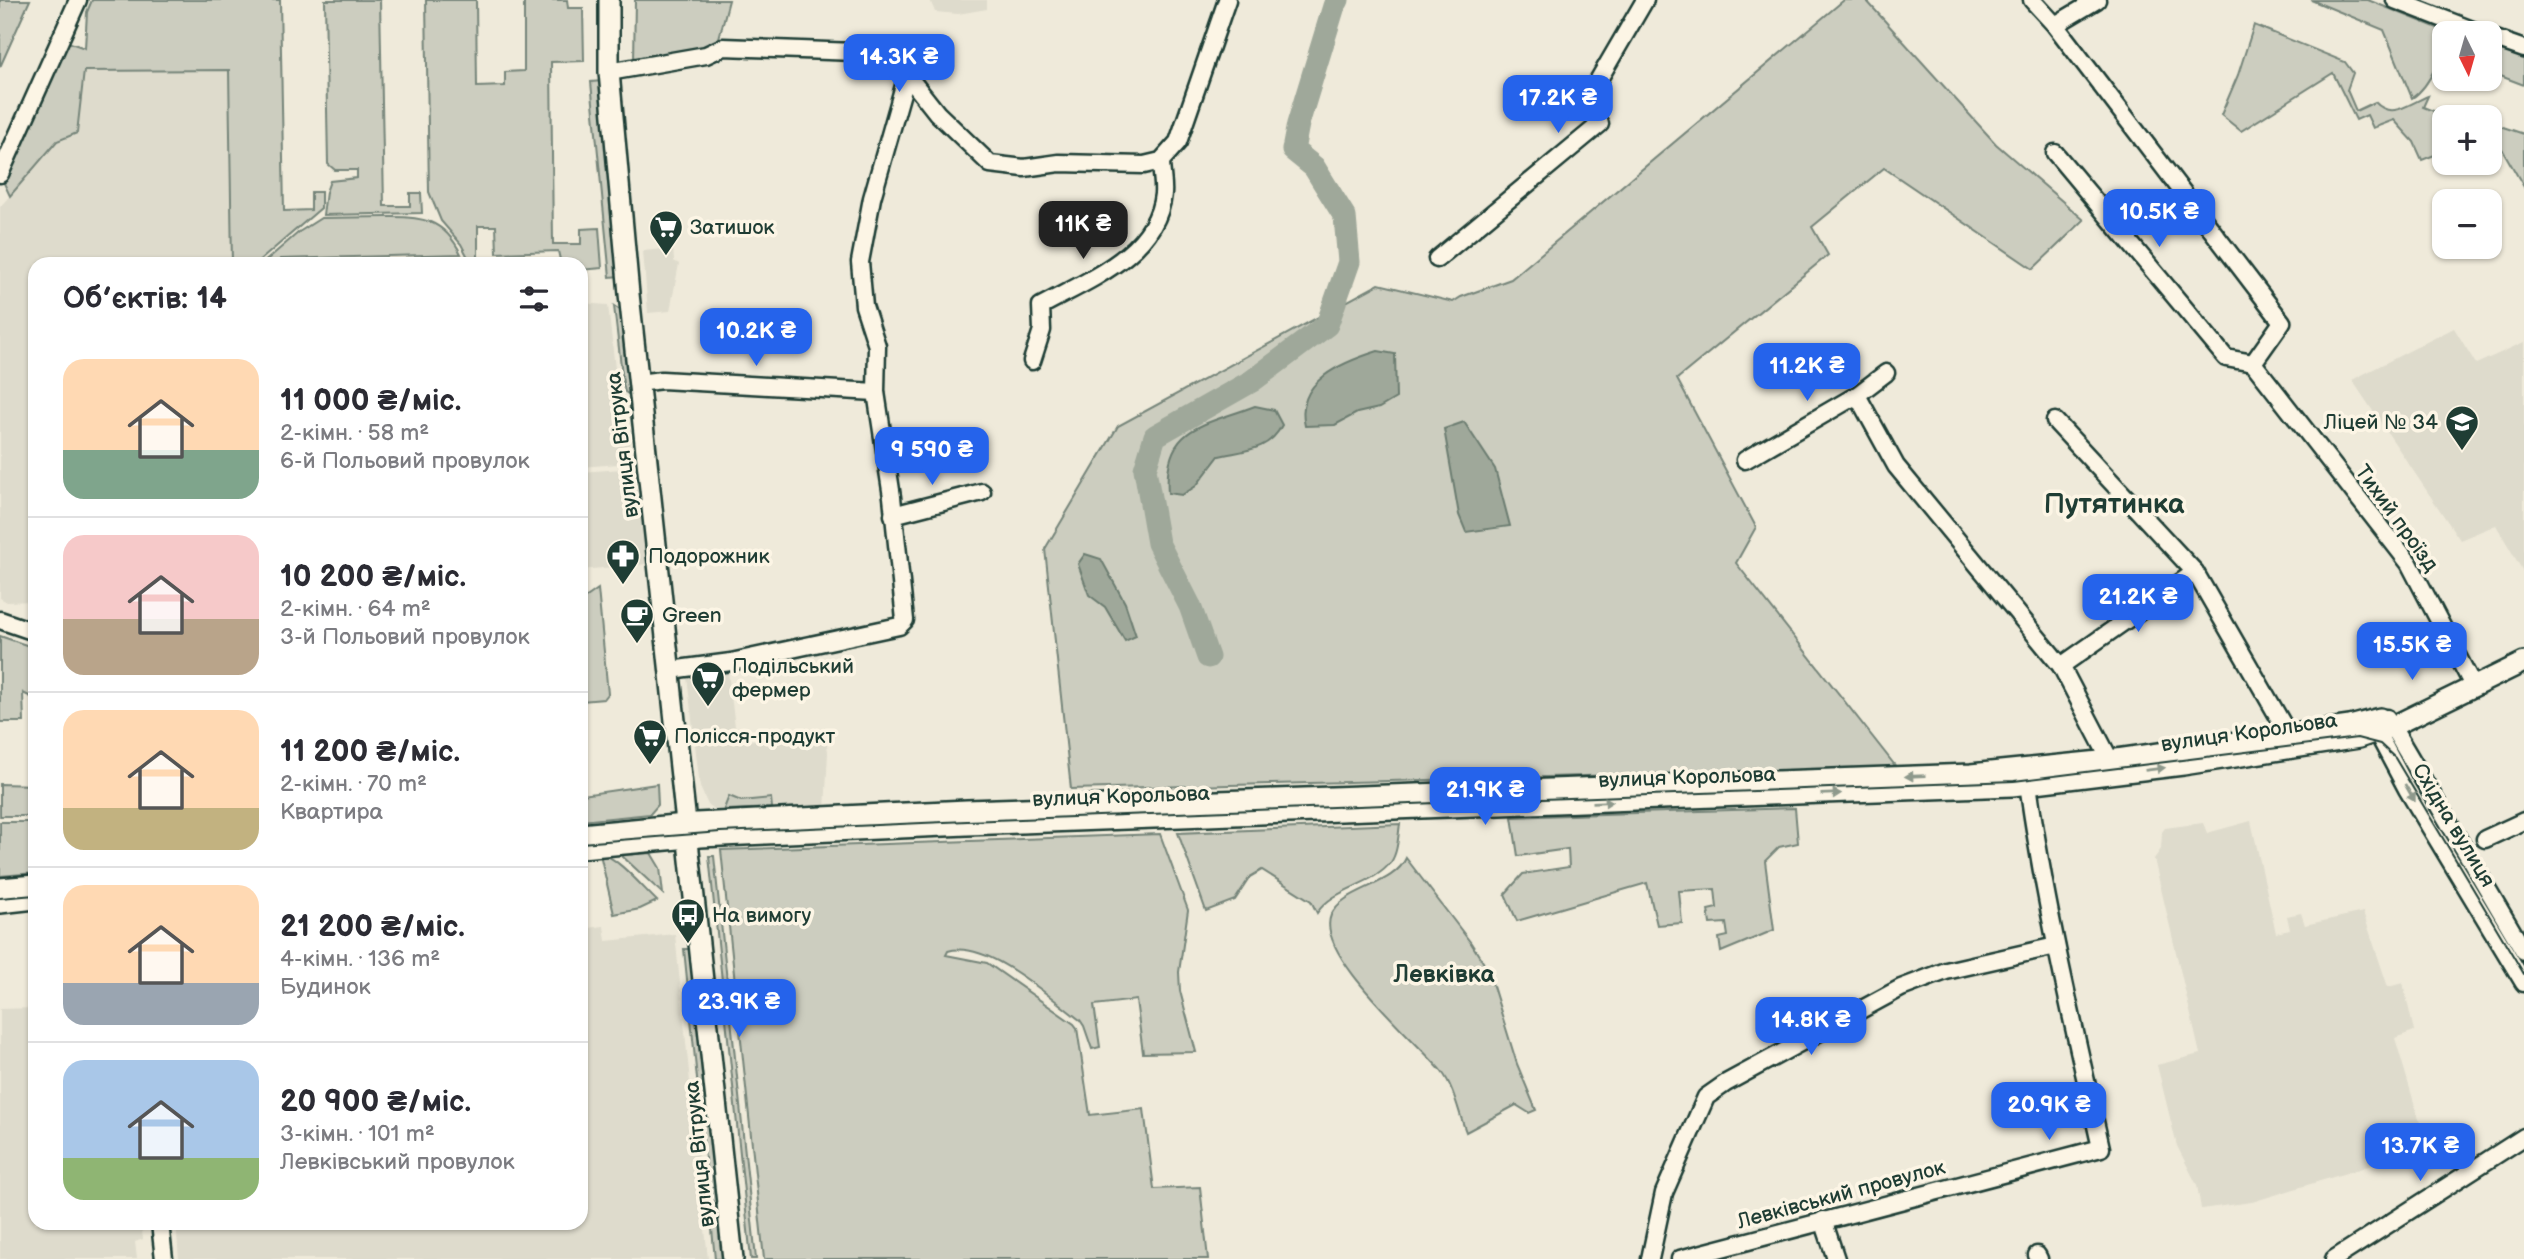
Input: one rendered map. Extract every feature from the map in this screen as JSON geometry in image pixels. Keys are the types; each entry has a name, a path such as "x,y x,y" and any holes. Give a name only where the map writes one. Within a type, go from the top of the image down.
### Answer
{"main road":[{"name":"вулиця Вітрука","path":"610,0 613,71 642,382 742,1259"},
{"name":"вулиця Вітрука","path":"613,71 619,0"},
{"name":"вулиця Вітрука","path":"642,382 678,669 733,1259"},
{"name":"вулиця Корольова","path":"2381,724 2524,651"},
{"name":"вулиця Корольова","path":"588,834 967,825 1920,791 2028,784 2112,767 2292,742 2381,724 2524,662"},
{"name":"вулиця Корольова","path":"588,847 692,831 994,809 2112,767"},
{"path":"0,888 28,886"},
{"path":"0,902 28,900"}],"street":[{"path":"0,174 78,0"},
{"path":"613,71 706,55 723,47 882,54 902,60 907,75 937,113 990,164 1024,168 1059,163 1122,166 1161,161 1178,142 1227,0"},
{"path":"1437,259 1600,124 1585,103 1645,0"},
{"path":"2032,0 2055,25 2282,322 2253,363 2227,358 2055,153"},
{"path":"2055,25 2097,0"},
{"path":"2395,0 2449,21"},
{"path":"2502,41 2524,49"},
{"path":"678,669 731,662 899,626 905,620 876,392 877,346 864,306 861,250 872,198 907,75"},
{"path":"1032,362 1042,330 1041,306 1111,267 1135,249 1147,233 1159,210 1163,194 1161,161"},
{"name":"Тихий проїзд","path":"2253,363 2409,563 2469,678"},
{"path":"1745,460 1857,396 1886,373"},
{"path":"642,382 662,380 876,392"},
{"path":"1857,396 1896,466 2061,666 2112,767"},
{"path":"2055,421 2195,572 2292,742"},
{"path":"893,515 982,492"},
{"path":"2061,666 2195,572"},
{"path":"0,620 28,630"},
{"name":"Східна вулиця","path":"2381,724 2524,951"},
{"name":"Східна вулиця","path":"2381,724 2524,984"},
{"name":"Левківський провулок","path":"1680,1259 2101,1148 2056,946 2028,784"},
{"path":"2485,839 2524,821"},
{"path":"1650,1259 1664,1193 1706,1097 1726,1083 1901,988 1946,971 2056,946"},
{"path":"2334,1259 2524,1137"},
{"path":"1824,1220 1836,1259"},
{"path":"161,1230 164,1259"}],"shaded area":[{"path":"0,0 30,0 0,67"},
{"path":"92,0 280,0 284,211 311,210 311,192 321,192 321,208 264,257 232,257 229,70 84,71 77,133 57,141 10,196 3,181 65,41 85,48 87,12"},
{"path":"325,0 380,0 384,206 410,206 410,193 421,193 422,213 323,215 330,181 357,178 357,170 335,170 328,164"},
{"path":"426,0 476,0 477,87 505,86 505,72 524,71 524,0 567,0 568,8 583,8 584,61 551,62 553,244 581,244 581,229 599,228 602,268 588,269 588,257 559,257 558,251 497,253 496,226 478,226 478,257 468,257 461,244 441,221 429,192"},
{"path":"635,0 729,0 718,42 710,48 634,61"},
{"path":"930,0 987,0 987,9 958,14 935,12"},
{"path":"1844,0 1866,0 1996,144 2084,220 2033,269 1884,168 1812,227 1828,255 1677,379 1756,527 1736,563 1897,768 1071,789 1045,549 1118,426 1379,284 1453,302 1511,279"},
{"path":"2311,0 2368,0 2432,26 2432,74 2412,98 2384,30"},
{"path":"2254,25 2345,62 2353,73 2347,90 2356,111 2375,102 2388,110 2400,109 2428,96 2423,107 2432,110 2432,156 2422,160 2414,142 2394,120 2373,128 2367,115 2356,120 2333,73 2241,131 2221,115 2238,75"},
{"path":"2502,50 2524,58 2524,85 2502,77"},
{"path":"229,70 232,257 28,257 28,601 7,602 0,598 0,207 57,141 77,132 84,71"},
{"path":"602,81 619,276 610,277 591,82"},
{"path":"2502,127 2524,134 2524,187 2502,149"},
{"path":"321,218 421,219 447,233 461,254 270,257 299,232"},
{"path":"673,248 674,261 679,264 670,311 648,313 643,251"},
{"path":"588,304 608,305 618,396 625,407 631,463 588,466"},
{"path":"614,306 623,312 631,396 625,392 623,383"},
{"name":"Ліцей № 34","path":"2454,328 2476,364 2524,342 2524,573 2496,525 2460,540 2352,380"},
{"path":"1378,351 1395,354 1396,398 1379,408 1357,413 1335,425 1305,426 1304,410 1314,385 1350,361"},
{"path":"1255,406 1274,410 1282,425 1277,434 1263,445 1219,456 1196,486 1182,495 1168,493 1168,471 1172,454 1180,441 1203,425"},
{"path":"1464,422 1495,469 1510,526 1466,532 1459,515 1444,429"},
{"path":"622,469 639,473 648,564 588,569 588,471"},
{"path":"1085,554 1101,559 1125,603 1136,636 1125,641 1105,607 1089,595 1078,564"},
{"path":"598,589 608,694 604,699 588,700 588,596"},
{"path":"0,636 28,646 28,696 23,693 24,722 0,722"},
{"path":"728,672 737,742 825,731 828,752 825,811 719,813 708,805 700,787 687,677"},
{"path":"0,784 28,785 28,816 0,816"},
{"path":"657,784 658,805 650,814 588,820 588,794"},
{"path":"729,796 741,801 771,798 772,808 727,810 724,809"},
{"path":"1795,808 1798,843 1779,847 1765,861 1774,930 1721,952 1719,938 1728,936 1726,923 1710,924 1708,910 1717,908 1715,889 1679,891 1682,923 1657,925 1647,883 1517,921 1505,894 1523,874 1569,867 1568,849 1518,856 1512,817"},
{"path":"2251,821 2276,933 2290,930 2287,916 2301,913 2305,925 2363,912 2388,987 2403,983 2414,1031 2395,1038 2425,1140 2417,1151 2252,1202 2201,1209 2197,1185 2177,1146 2157,1065 2200,1054 2154,859 2161,849 2162,832 2165,828 2203,823 2207,833"},
{"path":"0,822 28,822 28,874 0,876"},
{"path":"1400,824 1391,862 1374,876 1333,897 1317,913 1311,901 1262,870 1250,877 1235,900 1206,911 1178,833"},
{"path":"1160,834 1188,910 1179,972 1180,991 1196,1052 1143,1053 1136,1000 1094,1005 1100,1047 1092,1049 1080,1020 1017,973 981,954 964,950 948,951 946,955 987,963 1074,1024 1077,1028 1090,1115 1144,1109 1154,1189 1200,1187 1208,1259 764,1259 721,850"},
{"path":"651,853 660,868 663,894 621,855"},
{"path":"600,854 614,860 657,901 640,909 614,914"},
{"path":"709,856 714,856 756,1259 751,1259"},
{"path":"1406,858 1471,943 1488,970 1517,1064 1536,1110 1529,1113 1516,1105 1466,1132 1453,1093 1442,1072 1372,997 1338,952 1330,932 1331,915 1337,906 1357,892 1391,875"},
{"path":"604,926 606,941 675,934 708,1259 179,1259 177,1230 588,1230 588,928"},
{"path":"684,949 690,949 724,1259 715,1259"},
{"path":"28,1008 28,1230 142,1230 143,1239 135,1242 137,1259 0,1259 0,1009"}],"waterway":[{"path":"1208,657 1190,606 1158,543 1145,469 1155,436 1252,381 1327,325 1349,262 1345,217 1314,167 1293,150 1298,124 1338,0"}],"tram line":[{"path":"588,842 720,832 967,821 2014,781 2357,738 2380,744 2395,758 2524,974"},
{"path":"0,898 28,896"}],"place":[{"name":"Затишок","path":"666,257"},
{"name":"Ліцей № 34","path":"2462,452"},
{"name":"Подорожник","path":"623,586"},
{"name":"Green","path":"637,645"},
{"name":"Подільський фермер","path":"708,708"},
{"name":"Полісся-продукт","path":"650,766"},
{"name":"На вимогу","path":"688,945"}],"district":[{"name":"Путятинка","path":"2114,503"},
{"name":"Левківка","path":"1444,974"}]}
